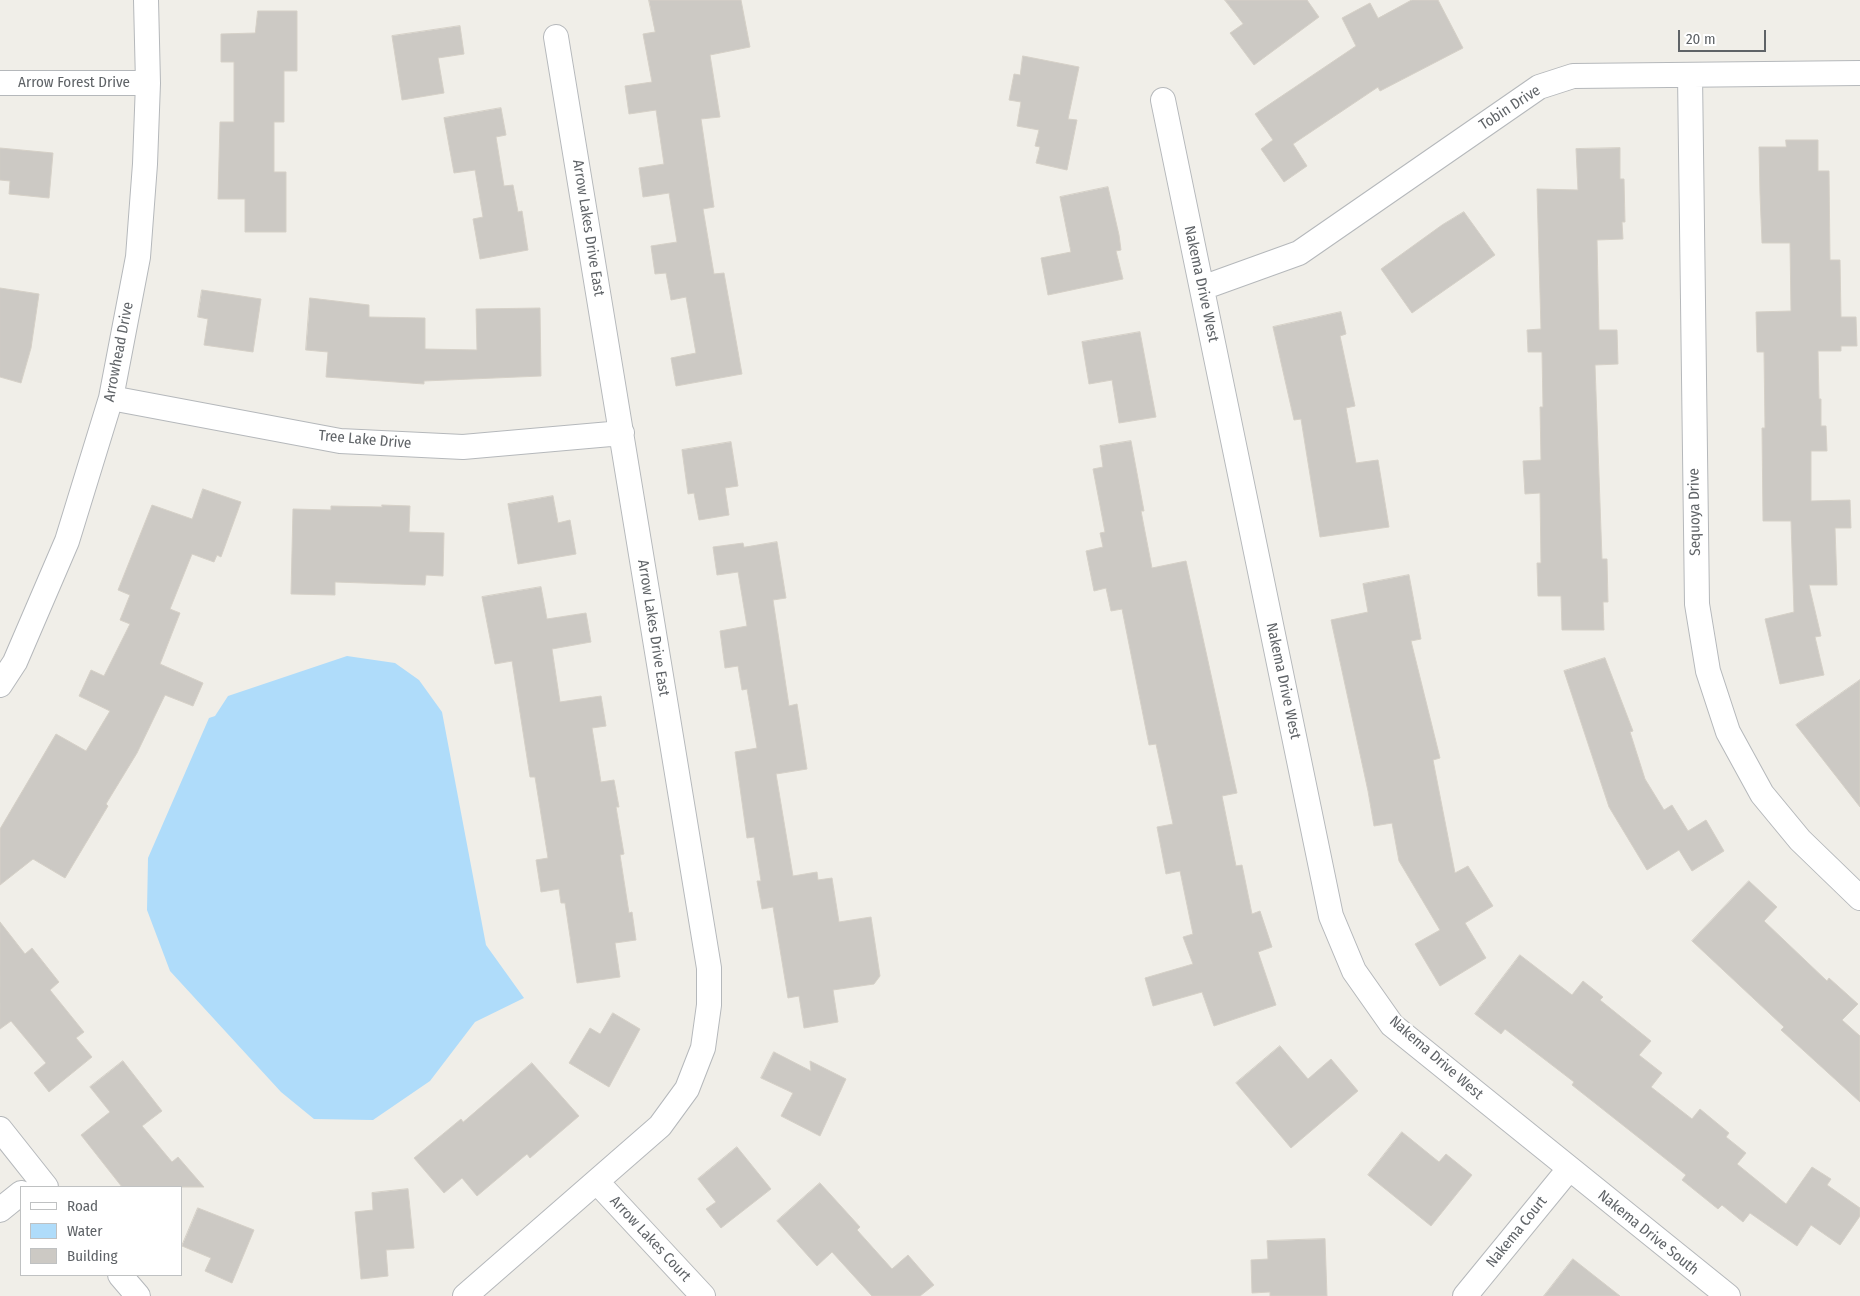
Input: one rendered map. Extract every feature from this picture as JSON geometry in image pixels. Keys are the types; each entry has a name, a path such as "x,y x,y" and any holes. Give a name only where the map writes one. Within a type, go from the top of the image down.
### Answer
{"street":[{"name":"Arrowhead Drive","path":"0,685 15,662 67,541 111,398 138,257 146,164 148,83 146,0"},
{"name":"Arrow Lakes Drive East","path":"466,1296 660,1126 687,1089 703,1048 709,1005 709,968 556,37"},
{"name":"Tobin Drive","path":"1202,288 1299,253 1539,87 1574,76 1860,74"},
{"name":"Sequoya Drive","path":"1690,75 1697,604 1708,671 1728,732 1762,794 1800,840 1860,898"},
{"name":"Arrow Forest Drive","path":"0,83 148,83"},
{"name":"Nakema Drive West","path":"1163,100 1331,916 1354,971 1392,1025 1569,1169"},
{"name":"Tree Lake Drive","path":"111,398 340,441 463,447 622,433"},
{"path":"0,1129 33,1186"},
{"name":"Nakema Court","path":"1465,1296 1569,1169"},
{"name":"Nakema Drive South","path":"1569,1169 1728,1296"},
{"name":"Arrow Lakes Court","path":"597,1182 702,1296"},
{"path":"0,1210 20,1196"},
{"path":"121,1276 138,1296"}],"water":[{"path":"347,656 395,663 419,680 442,712 486,945 524,998 475,1022 430,1081 373,1120 314,1119 281,1092 170,971 147,910 148,858 209,718 215,716 228,696"}],"building":[{"path":"649,0 741,0 750,47 710,55 720,117 701,119 714,207 703,209 714,274 724,273 742,374 676,386 671,358 696,353 686,297 671,300 666,273 655,274 651,246 677,242 669,193 643,197 639,168 664,164 656,110 629,114 625,86 652,82 643,34 655,32"},
{"path":"1225,0 1307,0 1319,17 1254,65 1230,33 1243,24"},
{"path":"1412,0 1438,0 1463,48 1380,91 1378,87 1293,144 1307,166 1284,182 1261,149 1273,140 1255,114 1356,46 1342,18 1370,3 1378,18"},
{"path":"258,11 297,11 297,71 284,71 284,122 274,122 274,172 286,172 286,232 245,232 245,199 218,199 220,122 234,122 234,62 221,62 221,34 255,33"},
{"path":"460,26 464,54 438,58 444,93 402,100 392,36"},
{"path":"1023,56 1079,67 1068,119 1077,120 1067,170 1036,163 1040,147 1035,146 1039,130 1017,126 1021,102 1009,100 1014,74 1020,75"},
{"path":"501,108 506,135 496,137 504,186 513,185 518,212 522,211 528,250 480,259 473,219 483,217 475,170 454,173 444,118"},
{"path":"1786,140 1818,140 1818,171 1829,171 1830,260 1840,260 1841,317 1856,317 1857,346 1841,346 1841,351 1818,351 1821,426 1826,426 1827,451 1811,451 1811,501 1850,500 1851,528 1835,528 1837,585 1809,585 1821,636 1815,637 1824,675 1780,684 1765,619 1794,612 1791,521 1763,521 1762,428 1765,428 1764,352 1757,352 1756,312 1791,311 1790,243 1762,243 1760,194 1759,147 1786,147"},
{"path":"0,148 53,153 49,198 9,194 10,181 0,180"},
{"path":"1620,148 1620,179 1624,179 1625,222 1622,222 1623,239 1597,240 1599,330 1617,330 1618,364 1595,365 1602,559 1607,559 1608,602 1603,602 1604,630 1562,630 1561,596 1538,596 1537,563 1541,563 1540,493 1525,494 1523,461 1541,460 1540,407 1543,407 1542,352 1528,352 1527,330 1541,329 1537,189 1578,190 1576,149"},
{"path":"1108,187 1119,235 1121,250 1116,251 1123,279 1048,295 1041,258 1071,252 1060,197"},
{"path":"1464,212 1495,255 1412,313 1381,269 1442,225"},
{"path":"0,288 39,294 31,348 21,383 0,377"},
{"path":"202,290 261,299 253,352 204,345 208,319 198,317"},
{"path":"310,298 369,305 369,317 425,318 425,349 477,350 476,309 540,308 541,376 424,381 424,384 326,377 328,352 306,350"},
{"path":"1341,312 1346,334 1340,336 1355,406 1346,408 1356,463 1378,460 1389,527 1320,537 1301,419 1294,420 1273,327"},
{"path":"1140,332 1156,417 1119,423 1112,380 1089,384 1082,342"},
{"path":"1131,441 1144,511 1141,511 1152,568 1186,561 1237,793 1222,796 1236,866 1242,865 1252,914 1260,911 1272,947 1258,952 1276,1005 1214,1026 1202,992 1153,1006 1145,978 1193,964 1183,937 1193,934 1180,871 1166,874 1157,827 1173,824 1156,744 1149,745 1122,609 1111,611 1106,588 1094,591 1086,551 1103,547 1100,533 1105,532 1093,469 1103,467 1100,446"},
{"path":"731,442 738,486 725,488 729,515 699,520 694,493 688,494 682,450"},
{"path":"203,489 241,502 221,557 217,555 214,562 192,554 170,609 180,613 160,664 203,683 193,706 165,695 137,753 65,878 33,859 0,885 0,829 56,734 86,751 110,711 79,696 91,670 104,676 130,624 120,620 130,595 118,590 152,505 192,519"},
{"path":"553,496 558,523 570,520 576,554 518,564 508,504"},
{"path":"382,505 410,506 409,532 444,533 443,576 426,575 425,585 335,582 335,595 291,594 293,509 331,510 331,506 382,507"},
{"path":"777,542 786,598 773,600 789,706 797,704 807,769 776,774 793,876 817,872 818,880 832,878 839,922 871,917 880,976 874,984 833,990 838,1022 804,1028 799,996 788,998 773,907 762,909 757,881 761,881 754,837 747,838 735,752 757,748 747,689 742,690 738,666 725,668 720,631 747,626 738,572 717,575 713,547 743,543 744,547"},
{"path":"1409,575 1421,639 1411,641 1440,758 1433,760 1455,873 1468,866 1493,906 1465,923 1486,958 1440,986 1415,944 1440,930 1399,861 1392,823 1374,826 1331,620 1368,612 1363,584"},
{"path":"541,587 547,619 586,613 591,642 552,649 560,702 601,696 606,726 592,728 601,782 614,780 619,807 616,807 624,854 620,855 629,913 632,912 636,940 615,943 620,977 577,983 565,903 561,903 559,889 541,892 536,860 548,858 535,777 530,777 512,661 495,664 482,597"},
{"path":"1605,658 1633,731 1630,732 1645,779 1664,810 1672,805 1688,831 1706,820 1724,851 1692,871 1679,850 1647,870 1609,807 1564,671"},
{"path":"1860,680 1860,807 1796,725"},
{"path":"1749,881 1777,907 1764,921 1827,981 1829,978 1858,1004 1842,1020 1860,1036 1860,1102 1781,1030 1784,1027 1692,941"},
{"path":"0,922 25,954 32,948 59,982 50,990 84,1032 76,1038 92,1057 49,1092 34,1073 46,1063 11,1021 0,1029"},
{"path":"1520,955 1572,995 1583,981 1603,997 1600,1000 1651,1041 1639,1055 1662,1073 1651,1087 1692,1119 1700,1109 1729,1133 1726,1137 1746,1153 1737,1164 1786,1204 1812,1167 1831,1179 1827,1185 1860,1208 1860,1216 1840,1245 1811,1225 1797,1246 1750,1213 1743,1222 1722,1205 1718,1209 1682,1180 1686,1175 1572,1085 1574,1082 1505,1029 1501,1034 1475,1014"},
{"path":"613,1013 640,1029 609,1087 569,1063 590,1028 600,1034"},
{"path":"1280,1046 1308,1079 1331,1059 1358,1091 1291,1148 1236,1083"},
{"path":"774,1052 811,1071 810,1061 846,1079 820,1136 781,1116 793,1093 761,1078"},
{"path":"123,1061 162,1111 142,1126 172,1162 178,1157 204,1187 121,1186 81,1135 110,1112 90,1087"},
{"path":"532,1063 579,1116 530,1158 527,1154 477,1196 462,1178 444,1193 414,1158 461,1119 463,1122"},
{"path":"1402,1132 1439,1162 1446,1154 1472,1175 1431,1226 1368,1175"},
{"path":"737,1147 771,1189 721,1228 706,1209 716,1202 698,1179"},
{"path":"820,1183 860,1227 857,1230 892,1269 908,1255 934,1285 920,1296 872,1296 832,1252 817,1266 777,1221"},
{"path":"408,1189 414,1248 386,1250 388,1276 361,1279 355,1212 373,1210 372,1193"},
{"path":"198,1208 254,1230 232,1283 205,1271 211,1258 182,1246"},
{"path":"1325,1239 1327,1296 1270,1296 1270,1292 1252,1293 1251,1260 1268,1259 1267,1241"},
{"path":"1573,1259 1620,1296 1544,1296"}]}
